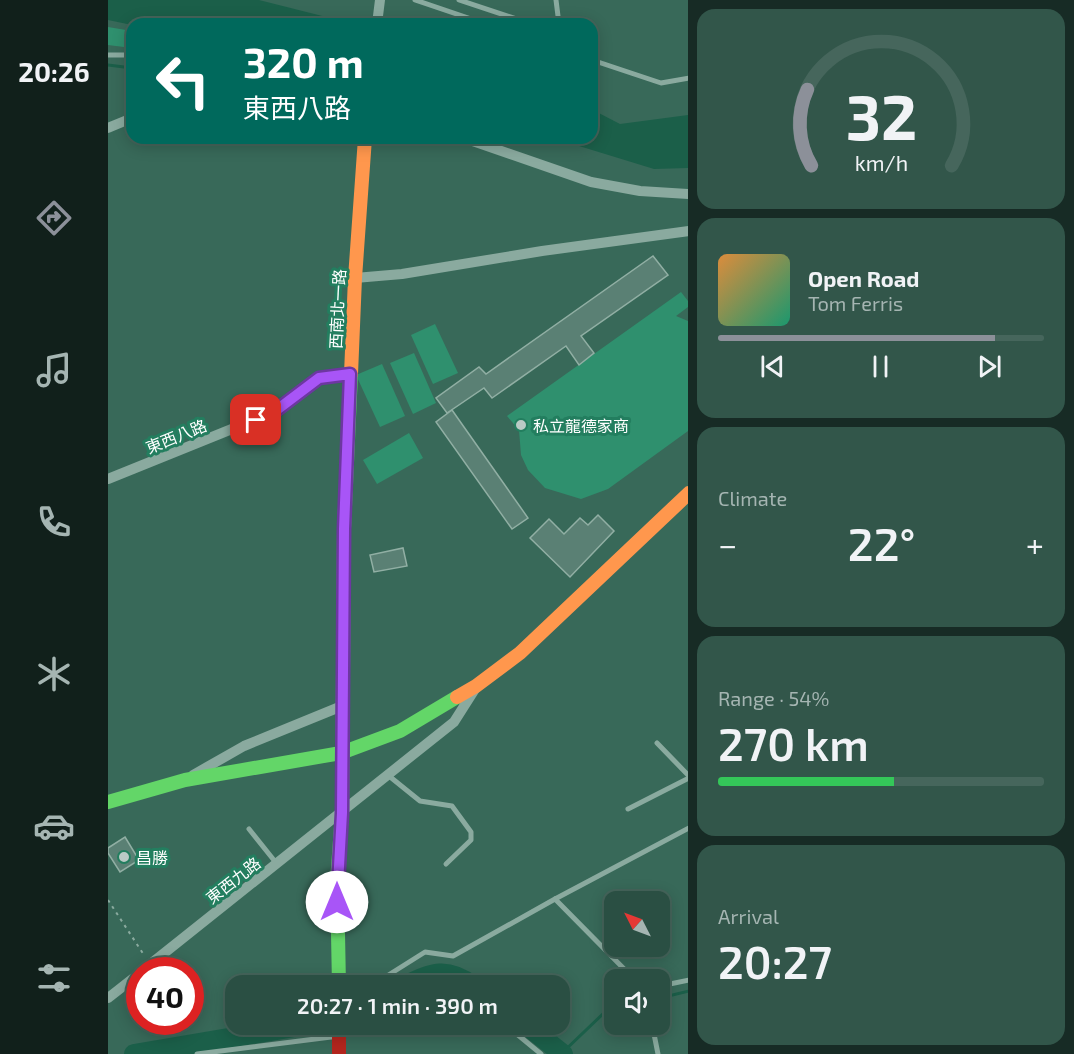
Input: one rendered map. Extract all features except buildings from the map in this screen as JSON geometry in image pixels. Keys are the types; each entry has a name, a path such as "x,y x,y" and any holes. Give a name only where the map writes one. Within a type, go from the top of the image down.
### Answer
{"street":[{"path":"378,18 380,0"},
{"path":"108,128 126,120"},
{"name":"西南北一路","path":"339,975 337,881 342,813 344,529 355,278 365,144"},
{"path":"481,144 591,182 640,191 688,194"},
{"path":"355,278 402,274 542,251 688,231"},
{"name":"東西八路","path":"108,479 274,412 319,378 350,374"},
{"path":"108,802 185,780 341,753 400,730 476,686 520,653 688,493"},
{"name":"東西九路","path":"161,957 454,722 476,686"},
{"path":"185,780 244,746 342,706"},
{"path":"108,998 126,984"},
{"path":"339,1035 339,1054"}],"lane":[{"path":"415,0 468,18"},
{"path":"459,0 514,18"},
{"path":"556,0 558,18"},
{"path":"108,55 126,56"},
{"path":"598,62 661,83 688,78"},
{"path":"628,809 688,777 657,743"},
{"path":"389,776 420,801 452,806 471,832 471,840 446,864"},
{"path":"388,975 425,952 453,956 688,828"},
{"path":"249,829 277,864"},
{"path":"555,899 624,969"},
{"path":"670,984 688,980"},
{"path":"197,1054 309,1035"},
{"path":"518,1035 541,1054"},
{"path":"654,1035 658,1054"}],"path":[{"path":"108,900 141,957"}],"shaded area":[{"path":"108,0 259,0 330,18 126,18 126,24 108,20"},
{"path":"108,27 126,30 126,47 108,45"},
{"path":"598,113 620,124 688,115 688,168 654,169 573,144 598,144"},
{"path":"681,292 688,301 688,307 676,316 688,321 688,431 608,489 581,499 545,488 528,470 521,455 519,430 507,416"},
{"path":"435,324 458,373 433,384 411,335"},
{"path":"414,353 436,403 413,414 390,363"},
{"path":"382,364 405,416 380,427 356,375"},
{"path":"409,433 423,458 377,484 363,460"}],"waterway":[{"path":"108,65 126,67"},
{"path":"431,975 451,975"},
{"path":"670,996 688,991"},
{"path":"562,1053 604,1013"},
{"path":"134,1054 247,1035"},
{"path":"539,1035 563,1054"}],"traffic: fast":[{"path":"339,975 337,881 342,813 344,529 351,374"},
{"path":"108,802 185,780 341,753 400,731 457,697"}],"traffic: slow":[{"path":"351,374 365,144"},
{"path":"457,697 476,686 520,653 688,494"}],"traffic: jam":[{"path":"339,1035 339,1054"}],"place":[{"name":"私立龍德家商","path":"521,425"},
{"name":"昌勝","path":"124,857"}],"route":[{"path":"256,420 274,412 319,378 350,374 344,529 342,813 337,902"}]}
